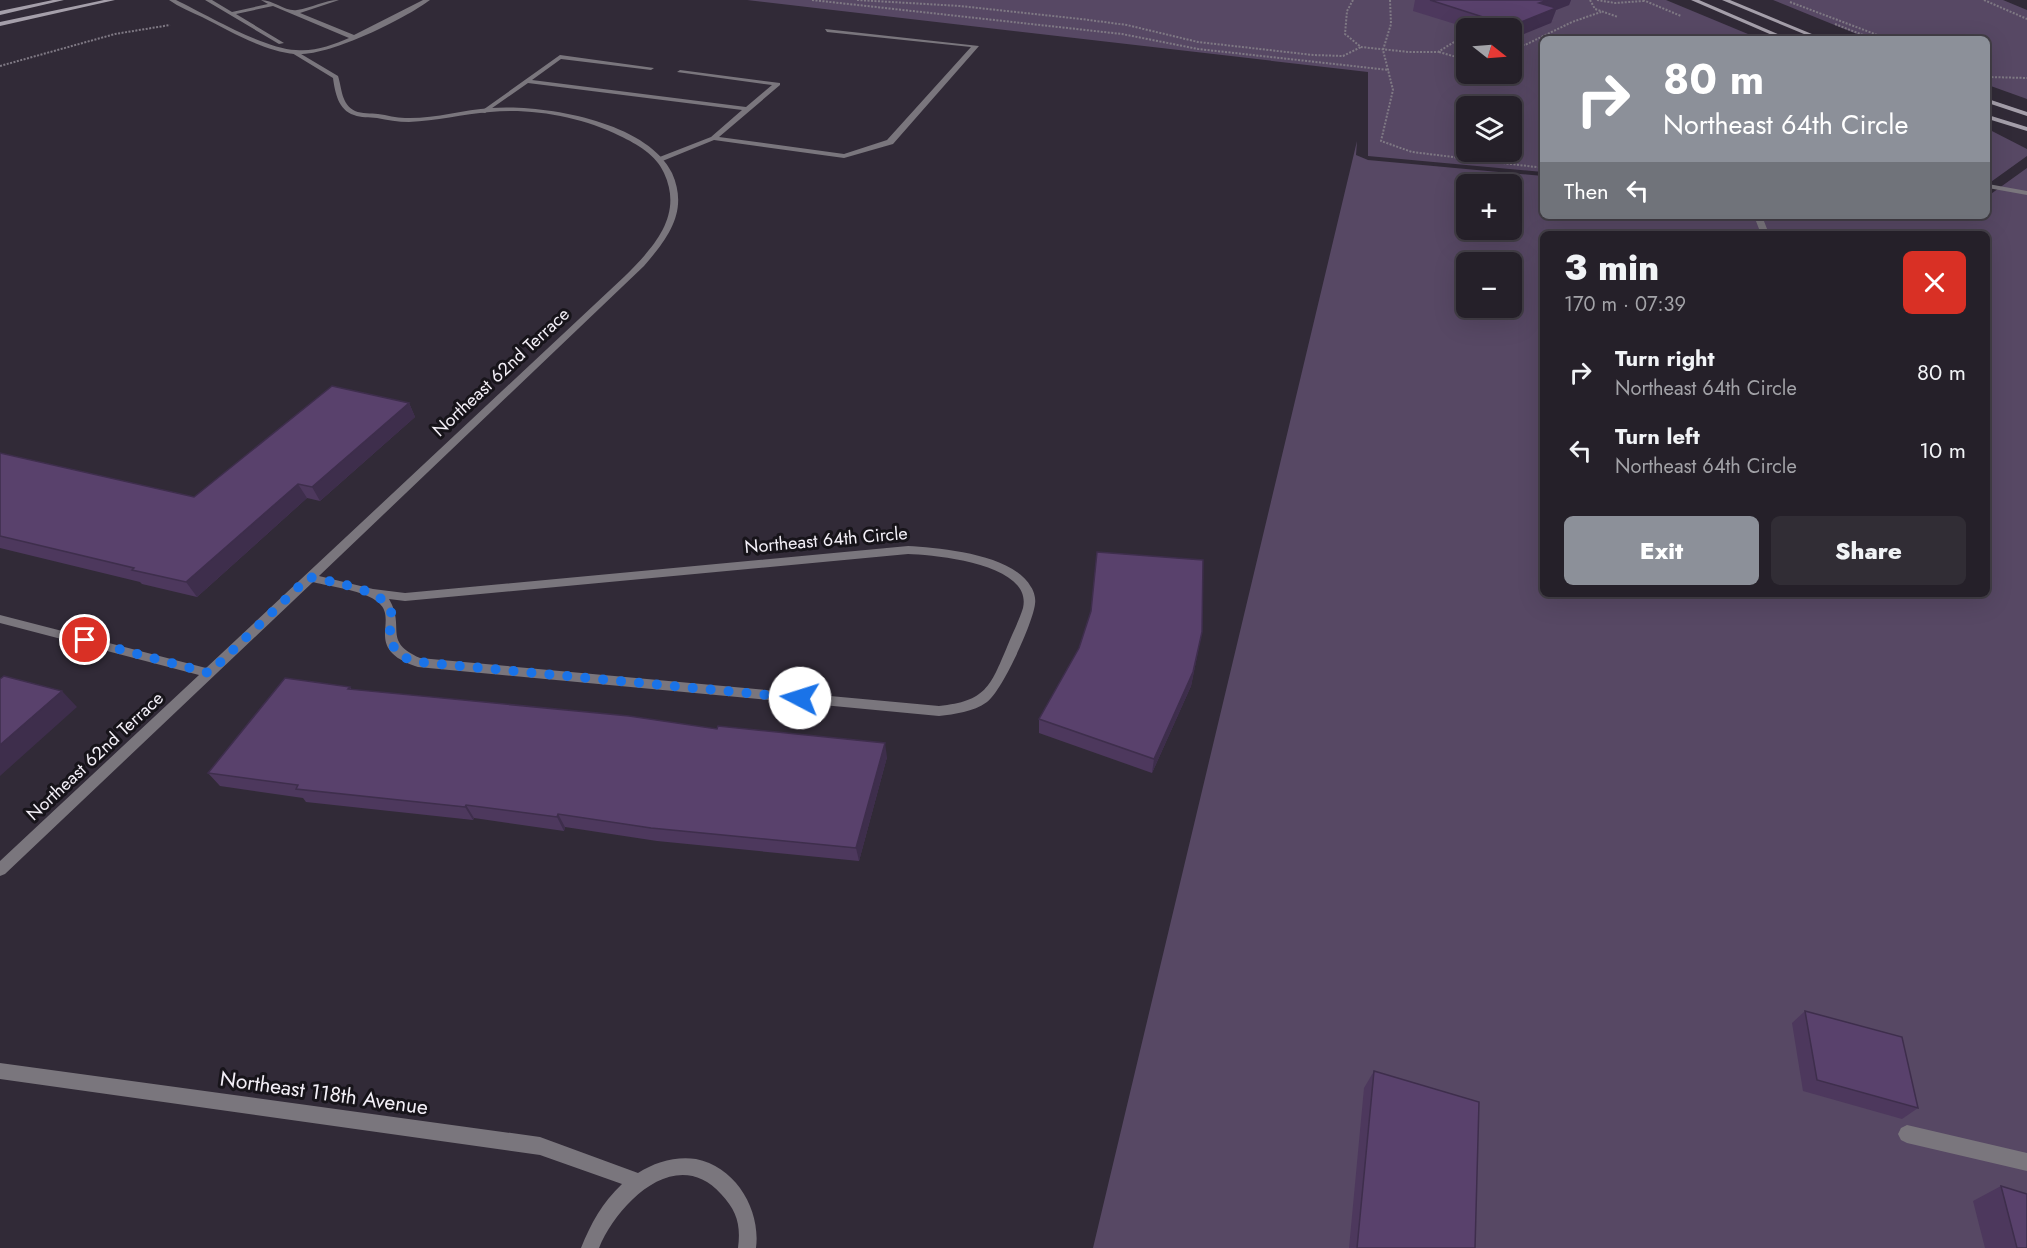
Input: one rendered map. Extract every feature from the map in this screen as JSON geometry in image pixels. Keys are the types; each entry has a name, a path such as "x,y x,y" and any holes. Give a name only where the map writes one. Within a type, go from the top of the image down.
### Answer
{"main road":[{"path":"0,13 61,0"},
{"path":"75,8 103,0"},
{"path":"0,24 112,0"},
{"path":"1694,0 1779,36"},
{"path":"1725,0 1814,36"},
{"path":"1990,102 2027,114"},
{"path":"1990,118 2027,129"}],"street":[{"name":"Northeast 62nd Terrace","path":"172,0 252,38 294,52"},
{"name":"Northeast 62nd Terrace","path":"0,870 654,251 667,231 676,205 675,189 660,160 637,142 582,120 502,109 405,120 353,113 338,97 336,77 294,52 262,29 208,0"},
{"path":"264,0 352,37"},
{"path":"294,13 336,0"},
{"path":"294,52 313,51 352,37 428,0"},
{"path":"212,19 273,4"},
{"path":"712,138 844,156 890,142 976,46 827,30"},
{"path":"483,112 561,57 651,69"},
{"path":"660,160 712,138 778,84 680,72"},
{"path":"527,81 748,109"},
{"path":"1990,186 2027,193"},
{"name":"Northeast 64th Circle","path":"309,577 373,593 405,597 923,550 1000,567 1024,584 1030,595 1030,602 997,686 980,701 966,708 939,711 418,662 400,656 394,649 389,640 391,610 386,601 373,593"},
{"path":"0,619 209,673"},
{"name":"Northeast 118th Avenue","path":"0,1071 540,1146 637,1181"},
{"path":"1907,1134 2027,1162"},
{"path":"590,1248 595,1229 613,1201 637,1181 669,1168 701,1168 727,1183 744,1209 747,1248"}],"path":[{"path":"812,0 1122,33 1198,49 1389,70"},
{"path":"856,0 960,6 1104,22 1198,42 1322,56 1342,56 1361,47"},
{"path":"1353,0 1347,11 1345,34 1361,47 1438,52 1456,57"},
{"path":"1390,0 1391,24 1383,50 1393,90 1380,132 1381,141 1412,152 1540,168"},
{"path":"1590,0 1595,9 1618,17"},
{"path":"1597,0 1615,3 1645,1"},
{"path":"1984,0 2027,19"},
{"path":"1785,1 1813,9 1880,36"},
{"path":"1543,36 1572,22 1601,12"},
{"path":"0,66 115,34 212,19"},
{"path":"1522,45 1540,38"},
{"path":"1438,52 1456,41"},
{"path":"1990,77 2027,78"}],"shaded area":[{"path":"747,0 1666,0 1753,36 1540,36 1540,172 1368,156 1368,72"},
{"path":"1773,0 2003,0 2027,10 2027,99 1990,86 1990,36 1862,36"},
{"path":"1990,130 2027,149 2027,156 1990,183"},
{"path":"1357,141 1356,155 1368,160 1521,174 1456,174 1456,240 1522,240 1522,174 1540,176 1540,219 1990,219 1990,195 2027,168 2027,1248 1093,1248"}],"building":[{"path":"1430,0 1548,0 1539,3 1556,8 1522,22 1522,18 1486,18"},
{"path":"332,386 409,403 312,487 298,484 186,582 0,536 0,453 194,497"},
{"path":"1097,552 1203,560 1202,632 1193,672 1154,759 1039,719 1079,648 1091,611"},
{"path":"4,676 62,691 0,745 0,679"},
{"path":"285,678 350,687 348,689 629,716 717,729 718,726 885,743 856,848 651,828 558,814 557,817 466,805 465,807 296,789 298,785 208,773"},
{"path":"1805,1011 1902,1037 1918,1108 1817,1080"},
{"path":"1374,1071 1479,1102 1475,1248 1357,1248"},
{"path":"2001,1186 2027,1194 2027,1248 2017,1248"}],"route":[{"path":"85,640 209,673 309,577 373,593 386,601 391,610 392,619 389,640 400,656 418,662 800,698"}]}
